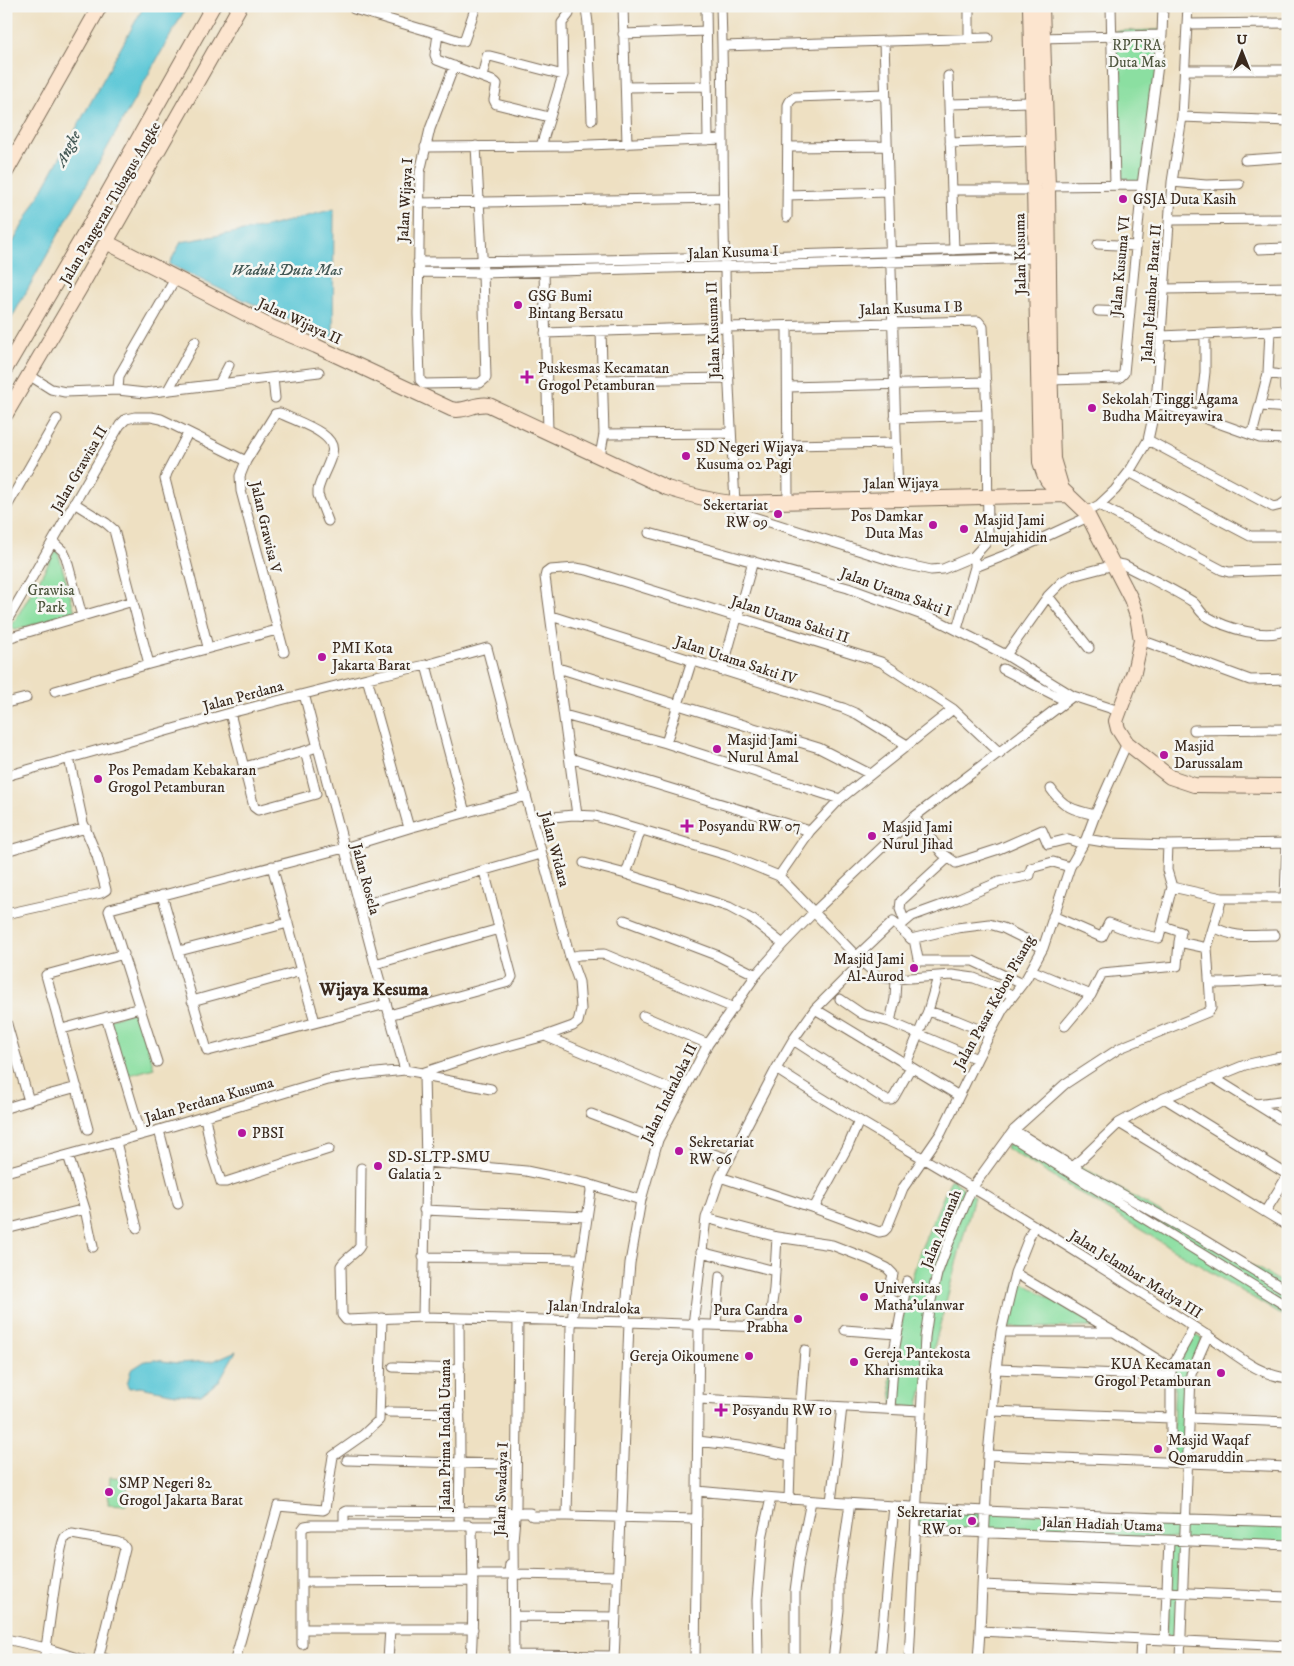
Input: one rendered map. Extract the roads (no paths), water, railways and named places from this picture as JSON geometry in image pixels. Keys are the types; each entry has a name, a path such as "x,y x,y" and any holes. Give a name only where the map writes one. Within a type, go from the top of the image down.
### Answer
{"street":[{"path":"6,172 100,6"},
{"name":"Jalan Pangeran Tubagus Angke","path":"6,368 213,6"},
{"name":"Jalan Pangeran Tubagus Angke","path":"6,414 33,377 58,326 240,6"},
{"path":"352,6 354,9 460,41 464,41 475,9"},
{"path":"542,143 563,76 562,23 569,14 569,6"},
{"path":"586,6 592,120"},
{"path":"623,6 627,144"},
{"path":"969,6 969,38"},
{"name":"Jalan Kusuma","path":"1030,6 1038,38 1042,188 1040,462 1047,482 1065,492 1087,514 1134,606 1141,640 1134,672 1116,721 1116,726 1128,743"},
{"name":"Jalan Kusuma","path":"1042,6 1032,102 1034,140 1042,188"},
{"path":"1111,6 1115,184"},
{"name":"Jalan Kusuma VI","path":"1050,380 1119,378 1125,370 1142,185 1162,35 1163,6"},
{"name":"Jalan Jelambar Barat II","path":"975,567 1006,555 1087,514 1115,490 1129,472 1148,440 1156,403 1172,182 1182,117 1188,6"},
{"path":"708,140 706,7 721,7"},
{"name":"Jalan Kusuma II","path":"721,7 723,46 724,266 735,503"},
{"path":"1188,24 1288,23"},
{"path":"623,34 706,31"},
{"path":"438,34 435,55 437,60 496,83 494,103 549,118"},
{"path":"1038,38 1162,35"},
{"path":"723,46 988,38"},
{"path":"884,41 898,499"},
{"path":"482,77 487,56 563,76"},
{"name":"Jalan Wijaya I","path":"454,66 430,129 420,172 418,203 420,380 424,384 480,383 486,378 483,273"},
{"path":"1185,70 1288,70"},
{"path":"948,76 954,250"},
{"path":"626,87 707,86"},
{"path":"787,217 788,106 792,99 796,97 885,94"},
{"path":"950,104 1032,102"},
{"path":"1182,117 1288,121"},
{"path":"425,146 627,144 723,139"},
{"path":"950,143 1034,140"},
{"path":"476,146 483,273"},
{"path":"788,147 886,146"},
{"path":"1245,160 1288,156"},
{"path":"1172,182 1239,184"},
{"path":"952,190 1115,184 1142,185"},
{"path":"788,195 888,192"},
{"path":"418,203 724,198"},
{"path":"1170,220 1288,219"},
{"name":"Jalan Wijaya II","path":"106,242 271,327 451,409 458,410 487,404 548,432"},
{"path":"1098,244 1136,246"},
{"path":"1259,249 1288,248"},
{"name":"Jalan Kusuma I","path":"418,262 889,251 1042,252"},
{"name":"Jalan Kusuma","path":"1042,252 1053,459 1065,492"},
{"name":"Jalan Kusuma I","path":"419,272 483,273 890,261 1042,252"},
{"path":"544,271 548,432 667,488 717,502 735,503 742,513 899,563 930,570 943,570 974,556 975,567 957,629"},
{"path":"58,279 65,290 79,290"},
{"path":"118,390 119,376 175,279"},
{"path":"1164,289 1288,287"},
{"path":"1098,311 1130,312"},
{"path":"38,314 51,315 58,326"},
{"name":"Jalan Kusuma I B","path":"545,333 978,321 983,327 988,497 987,540 974,556"},
{"path":"787,326 788,502"},
{"path":"1162,336 1288,330"},
{"path":"600,456 604,434 601,331"},
{"path":"1252,435 1268,373 1270,331"},
{"path":"1200,416 1205,372 1205,335"},
{"path":"168,390 195,341"},
{"path":"219,384 229,365"},
{"path":"33,377 51,389 65,392 118,390 145,393 319,372"},
{"path":"1268,373 1285,376 1286,389 1288,389"},
{"path":"273,378 275,398"},
{"path":"602,380 729,378"},
{"path":"788,387 986,382"},
{"path":"1156,403 1200,416 1260,438 1288,439"},
{"path":"1260,406 1288,408"},
{"name":"Jalan Grawisa V","path":"284,652 241,491 240,476 246,461 275,414 280,413 324,434 333,445 333,452 319,486 318,495 328,521"},
{"path":"895,418 987,414"},
{"name":"Jalan Grawisa II","path":"6,622 120,425 126,419 135,417 165,420 246,461"},
{"path":"6,508 57,419"},
{"path":"188,432 166,473 165,479 208,648"},
{"path":"604,434 731,433"},
{"path":"1148,440 1273,507 1281,506 1288,500"},
{"path":"788,445 896,443"},
{"path":"1129,472 1250,536 1288,536"},
{"name":"Jalan Wijaya","path":"735,503 988,497 1065,492"},
{"path":"74,503 114,530 149,664"},
{"path":"1099,505 1222,570 1229,572 1288,570"},
{"name":"Jalan Utama Sakti I","path":"649,533 848,588 939,621 1006,655 1070,698 1119,711"},
{"path":"53,542 63,551 66,557 82,616"},
{"path":"722,671 753,561"},
{"path":"1006,655 1048,596 1067,578 1113,564 1124,565 1195,604 1206,616 1229,626 1240,630 1262,633 1278,632 1288,628"},
{"name":"Jalan Utama Sakti II","path":"551,616 545,577 546,572 550,570 582,568 880,662 954,708 1000,753"},
{"path":"1048,596 1089,648"},
{"path":"6,637 133,601"},
{"path":"551,616 577,815"},
{"name":"Jalan Utama Sakti IV","path":"551,616 842,708 857,714 907,745"},
{"path":"55,691 277,630"},
{"path":"1141,640 1250,680 1288,679"},
{"name":"Jalan Perdana","path":"6,776 230,713 366,678 426,665 487,648"},
{"name":"Jalan Widara","path":"487,648 582,1002 578,1022 573,1026 545,1036"},
{"path":"666,743 692,660"},
{"path":"426,665 465,813"},
{"path":"558,668 819,748 870,774"},
{"path":"1003,669 1070,698"},
{"path":"366,678 409,828"},
{"name":"Jalan Rosela","path":"304,694 374,964 405,1070"},
{"path":"6,703 26,698"},
{"name":"Jalan Indraloka II","path":"614,1658 620,1518 622,1510 630,1263 641,1200 658,1140 708,1044 756,975 783,944 914,817 1070,698"},
{"path":"779,876 810,831 840,799 954,708"},
{"path":"230,713 254,807 258,810 316,794 305,751"},
{"path":"564,715 666,743 840,799"},
{"path":"1194,730 1288,729"},
{"path":"1128,743 1150,763 1181,782 1194,785 1288,786"},
{"name":"Jalan Pasar Kebon Pisang","path":"814,1208 879,1232 887,1228 903,1188 941,1133 1003,1009 1022,984 1043,948 1070,867 1085,842 1095,815 1128,743"},
{"path":"244,768 318,747"},
{"path":"6,914 101,893 106,890 97,856 86,828 69,758"},
{"path":"570,758 810,831"},
{"path":"1051,789 1059,801 1072,809 1095,815"},
{"path":"157,1062 109,911 110,909 344,848 526,796"},
{"path":"534,819 577,815 595,816 727,855 779,876 859,959 879,977 896,979 952,975 974,978 1012,996"},
{"path":"914,817 935,845 953,862 959,862 999,849 1042,830 1048,844 1068,839 1110,844 1287,843 1286,898 1288,907"},
{"path":"6,851 86,828"},
{"path":"626,874 641,829"},
{"path":"1053,916 1102,937 1109,923 1132,932 1158,938 1163,926 1172,887 1167,870 1168,845"},
{"path":"359,906 541,854"},
{"path":"948,858 901,901 902,925 910,939 957,928 989,924 1003,928 1043,948"},
{"path":"902,925 912,916 959,900 999,882 1030,875 1031,868 1053,862 1070,867"},
{"path":"584,863 626,874 729,907 743,914 783,944"},
{"path":"272,866 315,1022"},
{"path":"390,1015 511,980 512,977 484,871"},
{"path":"1172,887 1222,898 1286,898"},
{"path":"162,895 208,1051 386,1004"},
{"path":"1222,898 1207,948 1206,960 1210,983 1232,984 1288,980"},
{"path":"624,920 716,955 756,975"},
{"path":"695,1660 699,1399 696,1325 701,1252 720,1177 776,1069 793,1040 815,1009 892,922 902,925"},
{"path":"179,951 288,924"},
{"path":"1066,1026 1091,995 1100,974 1103,972 1177,966 1181,932 1163,926"},
{"path":"1214,927 1226,934 1234,935 1275,934"},
{"path":"374,964 499,929"},
{"path":"914,938 918,961 972,961 1022,984"},
{"path":"1179,942 1207,948"},
{"path":"88,1129 46,974 124,954"},
{"path":"570,957 604,954 734,1008"},
{"path":"1031,970 1091,995"},
{"path":"192,1001 301,972"},
{"path":"793,1040 886,1100 891,1100 908,1065 928,1011 938,977"},
{"path":"890,1022 896,999 896,979"},
{"name":"Jalan Amanah","path":"909,1660 925,1338 932,1296 943,1256 972,1188 1012,1133 1065,1084 1120,1048 1208,1012 1211,1008 1210,983"},
{"path":"840,999 862,1014 890,1022 977,1058"},
{"path":"62,1029 140,1008"},
{"path":"815,1009 959,1096"},
{"path":"928,1011 990,1034"},
{"path":"643,1016 708,1044"},
{"path":"106,1017 141,1134"},
{"path":"6,1021 31,1100"},
{"path":"423,1317 426,1162 423,1074 486,1052 545,1036 682,1094"},
{"path":"1073,1167 1120,1123 1164,1098 1245,1065 1288,1056"},
{"name":"Jalan Jelambar Madya III","path":"776,1069 923,1160 1034,1225 1208,1335 1254,1368 1288,1378"},
{"name":"Jalan Perdana Kusuma","path":"6,1172 205,1117 327,1080 405,1070 491,1089"},
{"path":"1214,1078 1288,1124"},
{"path":"6,1108 77,1087"},
{"path":"1164,1098 1288,1175 1265,1212"},
{"path":"1256,1104 1288,1100"},
{"path":"591,1114 658,1140"},
{"path":"205,1117 220,1182 226,1182 329,1149"},
{"path":"720,1177 814,1208 848,1146 859,1121"},
{"path":"1120,1123 1288,1226"},
{"path":"159,1130 178,1204"},
{"path":"1012,1133 1199,1237 1288,1291"},
{"path":"1012,1133 1288,1307"},
{"path":"116,1142 137,1228"},
{"path":"695,1148 729,1160"},
{"path":"68,1155 93,1247"},
{"path":"426,1162 526,1171 590,1185 641,1200"},
{"name":"Jalan Indraloka","path":"361,1168 360,1246 341,1266 342,1315 343,1318 350,1320 423,1317 764,1327 769,1324 771,1319 775,1271"},
{"path":"567,1516 572,1320 591,1191 590,1185"},
{"path":"6,1229 84,1209"},
{"path":"424,1210 586,1217"},
{"path":"709,1218 777,1237 832,1245 888,1268 893,1276 888,1296 891,1300 903,1304"},
{"path":"978,1660 988,1455 996,1369 1001,1332 1015,1274 1034,1225"},
{"path":"701,1252 775,1271 777,1237"},
{"path":"1191,1247 1199,1237"},
{"path":"1205,1255 1212,1245"},
{"path":"423,1257 580,1259"},
{"path":"1015,1274 1114,1332 1170,1372"},
{"path":"716,1325 720,1276"},
{"path":"890,1409 894,1352 908,1280"},
{"path":"235,1660 278,1506 325,1509 333,1456 363,1435 379,1420 382,1318"},
{"name":"Jalan Prima Indah Utama","path":"459,1319 459,1525 509,1526"},
{"name":"Jalan Swadaya I","path":"514,1657 518,1319"},
{"path":"1171,1461 1170,1372 1194,1327"},
{"path":"845,1330 897,1334"},
{"path":"1001,1332 1114,1332"},
{"path":"1180,1660 1191,1374 1208,1335"},
{"path":"789,1500 796,1404 805,1350"},
{"path":"393,1367 460,1369"},
{"path":"996,1369 1170,1372"},
{"path":"699,1399 920,1411"},
{"path":"831,1502 842,1407"},
{"path":"992,1411 1171,1418"},
{"path":"388,1412 460,1413"},
{"path":"1190,1418 1288,1422"},
{"path":"698,1441 747,1447 791,1456"},
{"path":"988,1455 1288,1467"},
{"path":"347,1460 501,1464"},
{"name":"Jalan Hadiah Utama","path":"697,1491 789,1500 985,1511 1288,1522"},
{"path":"758,1660 757,1600 760,1556 771,1498"},
{"path":"795,1660 796,1585 811,1501"},
{"path":"833,1660 839,1582 850,1503"},
{"path":"880,1660 894,1506"},
{"path":"303,1582 473,1578 504,1575 509,1572 508,1512 346,1511 344,1512 344,1524"},
{"path":"515,1513 530,1513 532,1516 697,1519"},
{"path":"302,1644 302,1530 305,1526 311,1524 459,1525"},
{"path":"471,1660 473,1629 472,1526"},
{"name":"Jalan Hadiah Utama","path":"916,1530 1288,1545"},
{"path":"44,1660 58,1565 64,1538 72,1534 117,1542 125,1548 99,1658 109,1660"},
{"path":"1165,1639 1169,1541"},
{"path":"514,1574 617,1576"},
{"path":"982,1585 1288,1597"},
{"path":"514,1616 615,1617"},
{"path":"303,1629 473,1629"},
{"path":"388,1660 390,1629"},
{"path":"980,1631 1288,1646"},
{"path":"1140,1660 1141,1638"},
{"path":"6,1639 46,1648 83,1660"},
{"path":"514,1657 614,1658"}],"water":[{"name":"Angke","path":"144,6 187,6 6,328 6,255"},
{"name":"Waduk Duta Mas","path":"334,209 333,339 224,291 169,264 181,242 266,227"},
{"path":"236,1351 219,1381 201,1395 176,1394 140,1387 129,1388 127,1384 131,1370 145,1361 156,1360 177,1363 213,1361"}],"place":[{"name":"GSJA Duta Kasih","path":"1123,199"},
{"name":"GSG Bumi Bintang Bersatu","path":"518,305"},
{"name":"Puskesmas Kecamatan Grogol Petamburan","path":"527,377"},
{"name":"Sekolah Tinggi Agama Budha Maitreyawira","path":"1092,408"},
{"name":"SD Negeri Wijaya Kusuma 02 Pagi","path":"686,456"},
{"name":"Sekertariat RW 09","path":"778,514"},
{"name":"Pos Damkar Duta Mas","path":"933,525"},
{"name":"Masjid Jami Almujahidin","path":"964,529"},
{"name":"PMI Kota Jakarta Barat","path":"322,657"},
{"name":"Masjid Jami Nurul Amal","path":"717,749"},
{"name":"Masjid Darussalam","path":"1164,755"},
{"name":"Pos Pemadam Kebakaran Grogol Petamburan","path":"98,779"},
{"name":"Posyandu RW 07","path":"687,826"},
{"name":"Masjid Jami Nurul Jihad","path":"872,836"},
{"name":"Masjid Jami Al-Aurod","path":"914,968"},
{"name":"PBSI","path":"242,1133"},
{"name":"Sekretariat RW 06","path":"679,1151"},
{"name":"SD-SLTP-SMU Galatia 2","path":"378,1166"},
{"name":"Universitas Matha'ulanwar","path":"864,1297"},
{"name":"Pura Candra Prabha","path":"798,1319"},
{"name":"Gereja Oikoumene","path":"749,1356"},
{"name":"Gereja Pantekosta Kharismatika","path":"854,1362"},
{"name":"KUA Kecamatan Grogol Petamburan","path":"1221,1373"},
{"name":"Posyandu RW 10","path":"721,1410"},
{"name":"Masjid Waqaf Qomaruddin","path":"1158,1449"},
{"name":"SMP Negeri 82 Grogol Jakarta Barat","path":"109,1492"},
{"name":"Sekretariat RW 01","path":"972,1521"}],"district":[{"name":"Wijaya Kesuma","path":"374,989"}],"park label":[{"name":"RPTRA Duta Mas","path":"1137,54"},
{"name":"Grawisa Park","path":"51,598"}]}
